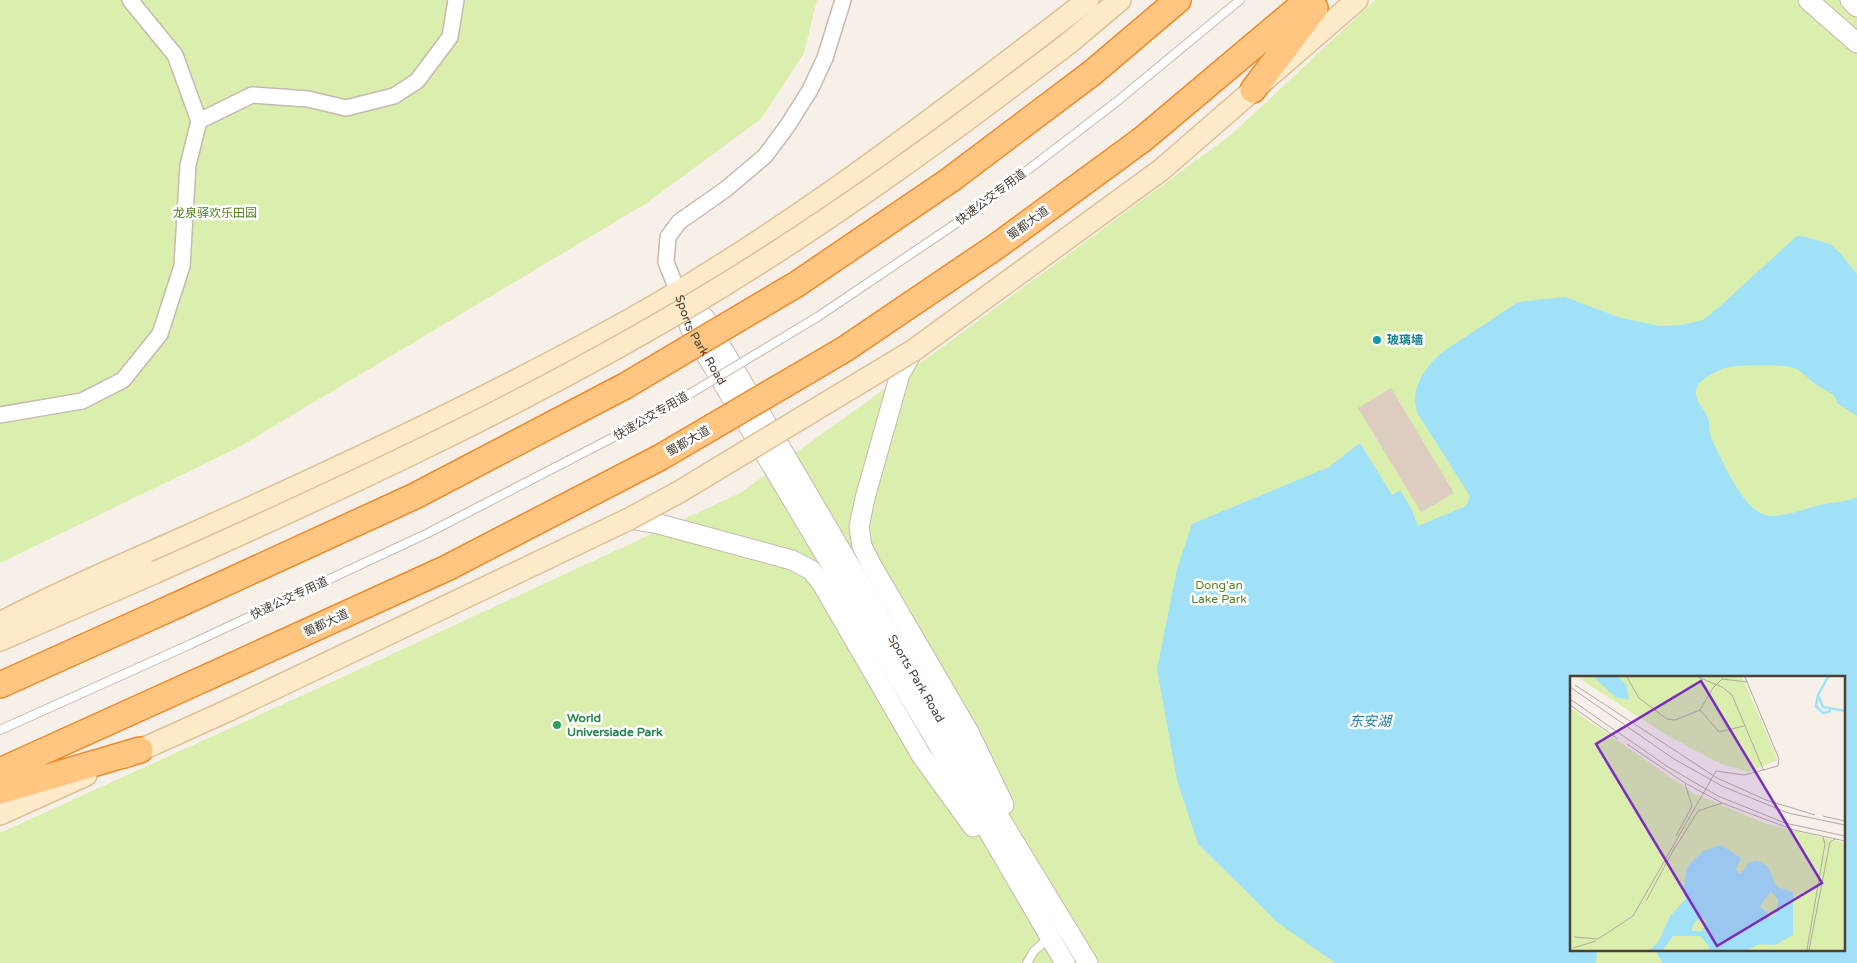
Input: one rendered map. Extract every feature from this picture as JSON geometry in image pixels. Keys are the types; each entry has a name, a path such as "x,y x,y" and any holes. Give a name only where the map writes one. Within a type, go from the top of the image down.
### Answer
{"highway":[{"path":"0,685 415,496 626,386 805,278 950,180 1092,73 1178,0"},
{"name":"蜀都大道","path":"0,771 447,568 661,456 845,350 997,246 1143,139 1308,0"},
{"path":"1253,90 1321,0"},
{"path":"0,791 140,750"}],"main road":[{"path":"0,624 378,450 595,340 678,292 772,232 914,133 1088,0"},
{"path":"0,640 311,503 465,429 599,357 721,287 840,210 948,134 1069,42 1120,0"},
{"path":"0,814 229,710 630,519 679,492 914,350 1161,170 1357,0"}],"street":[{"path":"0,416 82,400 122,380 160,334 182,266 188,165 199,121 175,55 130,0"},
{"path":"199,121 252,94 308,99 346,108 394,96 417,81 450,38 456,0"},
{"path":"678,292 666,262 668,237 679,222 726,189 765,156 788,125 810,90 825,58 843,0"},
{"path":"1808,0 1857,43"},
{"path":"1850,0 1857,7"},
{"name":"Sports Park Road","path":"678,292 704,317 1058,933 1088,963"},
{"path":"914,350 900,374 865,498 859,527 862,546 969,732 1042,906"},
{"path":"630,519 659,524 792,560 811,570 822,584 921,756 1042,906"},
{"name":"Sports Park Road","path":"1058,933 1065,963"}],"lane":[{"name":"快速公交专用道","path":"0,730 191,644 428,533 643,422 819,316 973,212 1114,103 1240,0"},
{"path":"1027,963 1034,951 1058,933"}],"green space":[{"name":"龙泉驿欢乐田园","path":"0,0 817,0 804,53 761,119 645,204 239,447 0,563"},
{"name":"Dong'an Lake Park","path":"1375,0 1857,0 1857,963 0,963 0,833 740,493 1232,134"}],"water":[{"name":"东安湖","path":"1797,236 1830,244 1857,274 1857,416 1837,403 1835,397 1800,371 1789,367 1752,365 1725,368 1702,380 1697,387 1696,396 1708,418 1710,435 1728,473 1743,497 1761,513 1771,516 1782,515 1857,497 1857,963 1662,963 1656,950 1844,950 1844,676 1570,676 1570,950 1597,950 1596,963 1335,963 1277,922 1198,844 1177,780 1157,669 1177,569 1192,524 1329,467 1360,443 1392,495 1400,490 1412,510 1418,526 1466,506 1470,496 1418,414 1416,405 1415,396 1420,379 1431,363 1444,351 1518,302 1565,297 1621,318 1660,326 1681,325 1703,320"}],"building":[{"path":"1391,388 1454,493 1421,512 1358,408"}],"place":[{"name":"玻璃墙","path":"1377,340"},
{"name":"World Universiade Park","path":"557,725"}]}
